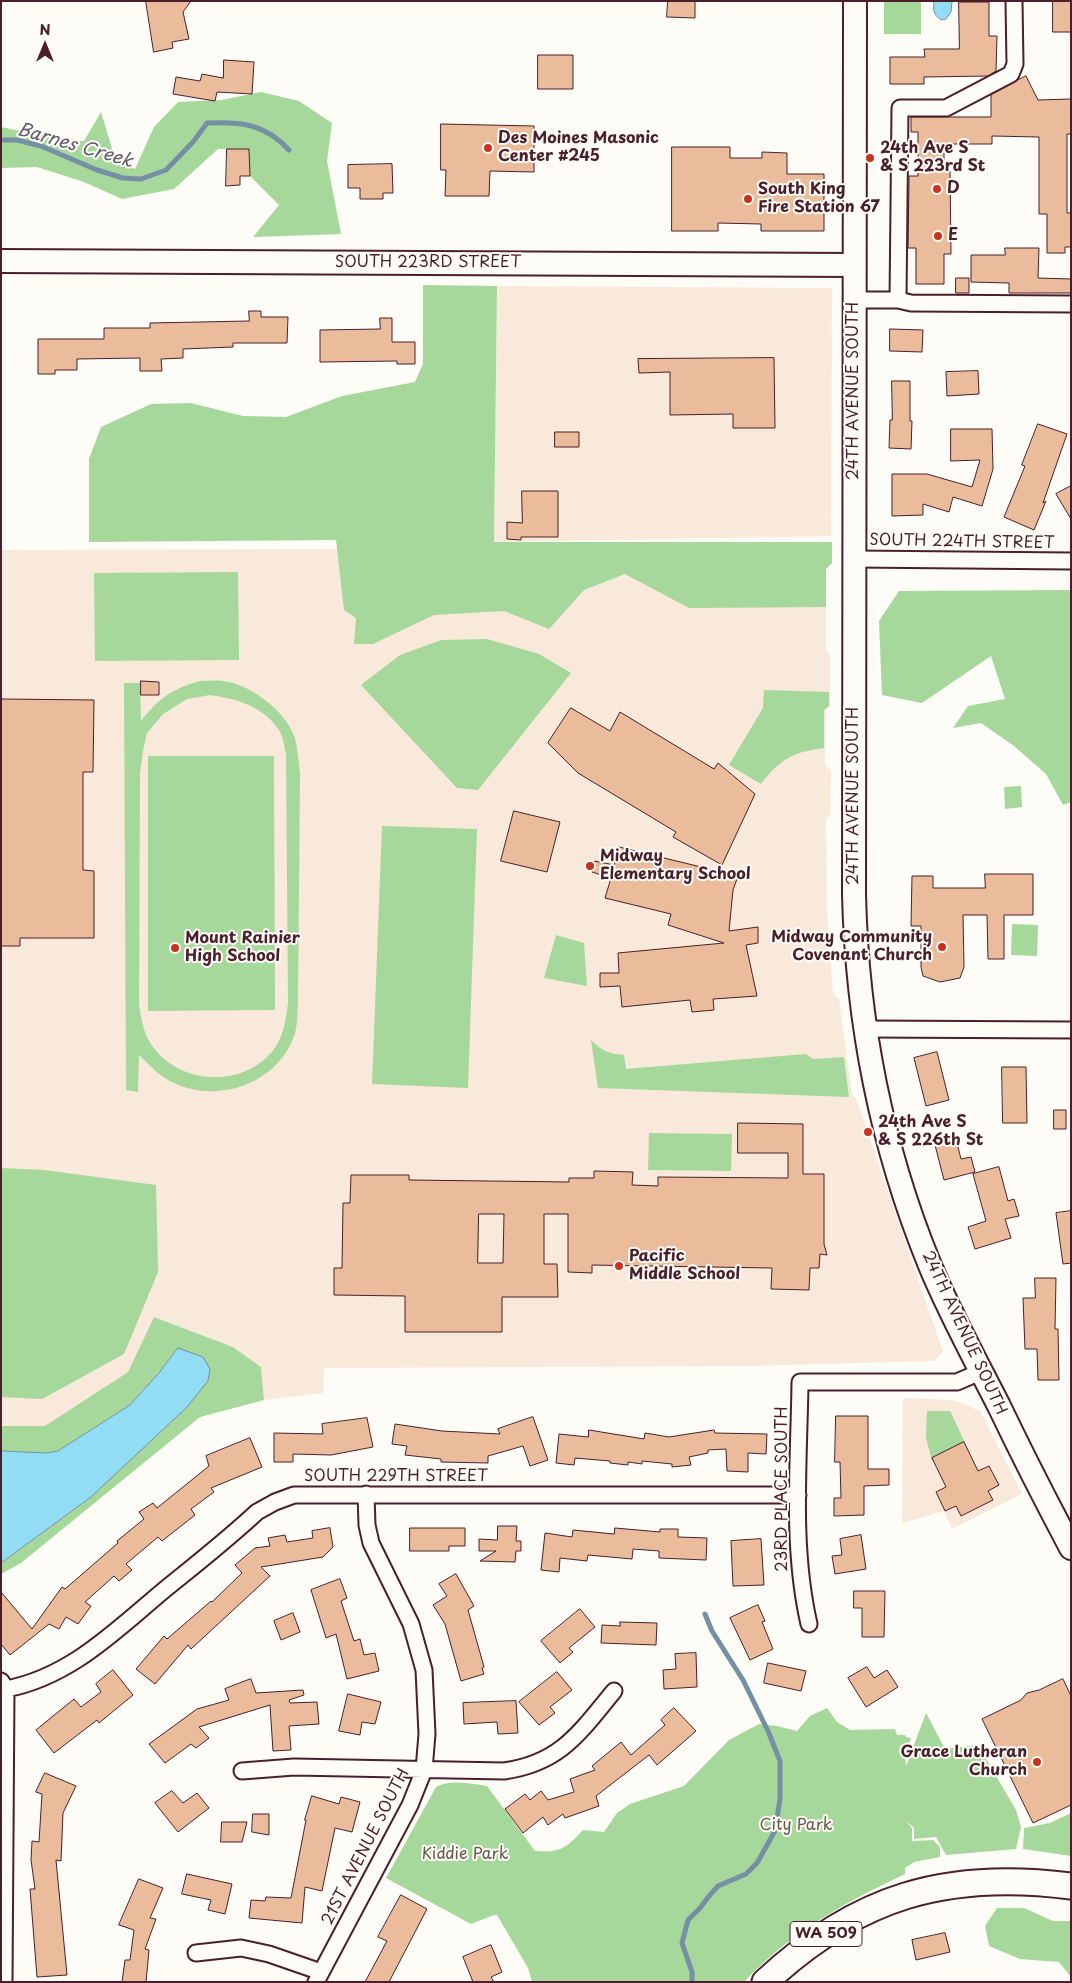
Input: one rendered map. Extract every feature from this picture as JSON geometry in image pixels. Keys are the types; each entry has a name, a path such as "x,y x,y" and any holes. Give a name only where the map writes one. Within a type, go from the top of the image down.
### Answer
{"main road":[{"name":"WA 509","path":"766,1982 790,1959 826,1934 881,1903 918,1892 972,1882 1026,1881 1071,1886"}],"street":[{"name":"24TH AVENUE SOUTH","path":"854,1 854,894 857,961 865,1029 881,1112 904,1194 929,1264 980,1372 1071,1548"},
{"path":"898,300 900,108 946,108 1011,74 1015,64 1014,1"},
{"name":"SOUTH 223RD STREET","path":"1,261 854,265"},
{"path":"854,300 898,300 911,304 1071,304"},
{"name":"SOUTH 224TH STREET","path":"854,559 1071,561"},
{"path":"865,1029 1071,1030"},
{"name":"23RD PLACE SOUTH","path":"809,1624 803,1598 798,1548 800,1382 957,1382 980,1372"},
{"name":"21ST AVENUE SOUTH","path":"319,1977 410,1805 424,1770 427,1734 424,1670 411,1624 371,1543 367,1525 366,1494"},
{"name":"SOUTH 229TH STREET","path":"4,1685 28,1685 54,1674 98,1646 258,1512 275,1502 294,1495 798,1495"},
{"path":"4,1685 4,1982"},
{"path":"242,1771 294,1767 504,1771 529,1766 573,1741 614,1691"},
{"path":"196,1953 241,1948 269,1954 319,1977"}],"shaded area":[{"path":"497,286 832,288 831,536 494,542"},
{"path":"832,542 832,563 826,569 826,650 830,655 830,707 826,710 825,765 831,771 830,815 826,819 827,912 833,995 839,999 852,1094 856,1098 943,1352 934,1361 749,1366 324,1368 323,1393 264,1400 261,1367 233,1347 154,1317 128,1372 45,1427 1,1426 1,550 329,549"},
{"path":"903,1398 953,1400 980,1411 1022,1494 952,1529 944,1511 902,1523"}],"green space":[{"path":"884,1 921,1 921,34 884,34"},
{"path":"261,92 299,101 332,123 327,161 341,234 253,237 279,205 250,176 249,149 218,149 174,189 122,199 84,182 37,167 1,168 1,127 64,140 84,141 101,112 116,162 135,169 154,127 178,102 222,100"},
{"path":"423,285 497,286 494,542 832,542 832,563 826,569 826,607 689,608 625,574 584,590 549,629 504,611 434,615 373,644 354,644 356,618 344,610 336,540 89,542 89,459 101,427 151,404 191,403 243,416 286,417 342,396 415,382 423,364"},
{"path":"238,572 239,660 95,661 94,573"},
{"path":"1071,590 1071,802 1063,805 1046,774 1014,746 981,723 953,728 968,706 1005,699 991,656 922,703 882,695 879,621 899,591"},
{"path":"487,639 539,654 571,673 478,790 457,788 361,685 400,655 441,640"},
{"path":"199,681 217,681 242,686 263,698 272,706 287,722 294,736 300,773 297,1025 295,1035 284,1056 271,1070 255,1080 238,1087 220,1091 201,1091 182,1086 165,1078 139,1055 138,1092 126,1090 124,683 140,683 141,721 166,696","holes":["210,695 249,705 265,715 280,732 286,753 288,1003 281,1036 271,1053 258,1065 242,1072 226,1077 209,1077 192,1074 176,1067 162,1057 151,1044 144,1030 139,1004 140,773 147,733 163,714 187,699"]},
{"path":"764,690 829,692 829,706 824,710 824,748 788,758 774,768 761,784 729,765 763,708"},
{"path":"148,756 274,756 275,1010 148,1011"},
{"path":"1021,786 1022,807 1005,809 1004,787"},
{"path":"382,826 477,829 468,1088 372,1084"},
{"path":"1012,924 1038,925 1037,956 1011,955"},
{"path":"556,935 584,943 587,986 544,978"},
{"path":"591,1040 606,1051 624,1055 626,1069 806,1054 813,1059 844,1057 849,1097 598,1088"},
{"path":"649,1133 732,1134 731,1171 648,1170"},
{"path":"1,1168 44,1170 156,1185 158,1272 124,1354 42,1399 1,1397"},
{"path":"154,1317 233,1347 261,1367 264,1400 200,1417 21,1563 1,1574 1,1563 91,1497 178,1348 159,1373 130,1405 58,1451 46,1453 1,1451 1,1426 45,1426 128,1372"},
{"path":"927,1411 950,1411 966,1445 932,1461 926,1438"},
{"name":"City Park","path":"827,1708 837,1722 850,1730 895,1729 897,1735 905,1735 911,1738 905,1756 906,1766 926,1713 945,1749 978,1745 1016,1810 1021,1827 1016,1849 946,1855 936,1837 914,1839 914,1828 905,1820 912,1828 912,1841 933,1840 940,1847 940,1857 914,1862 905,1868 905,1874 819,1920 780,1948 744,1982 532,1981 528,1968 497,1915 471,1924 386,1878 436,1787 448,1783 487,1786 535,1851 557,1850 567,1845 583,1830 604,1832 617,1813 630,1804 684,1786 729,1740 759,1724 797,1731 810,1716"},
{"path":"1071,1813 1071,1856 1023,1849 1024,1828 1050,1823"},
{"path":"997,1908 1024,1908 1053,1921 1071,1921 1071,1977 1059,1962 1020,1959 989,1946 985,1926"}],"water":[{"path":"934,1 952,1 951,12 946,19 941,20 935,14"},
{"path":"178,1348 203,1357 210,1369 208,1381 187,1407 91,1497 1,1563 1,1451 46,1453 58,1451 130,1405 159,1373"}],"building":[{"path":"146,1 191,1 183,12 189,39 172,42 173,48 154,52"},
{"path":"668,1 695,1 695,18 667,17"},
{"path":"1053,1 1071,1 1071,32 1053,32"},
{"path":"959,2 989,2 989,36 997,36 996,71 988,76 924,77 924,84 890,84 890,57 925,57 924,49 959,49"},
{"path":"538,55 573,55 573,89 538,89"},
{"path":"224,60 254,62 252,94 217,92 215,101 173,94 176,77 200,81 202,74 223,78"},
{"path":"1026,76 1038,100 1071,99 1071,134 1067,134 1067,213 1071,213 1071,247 1065,247 1065,253 1047,253 1047,214 1039,214 1039,137 992,136 992,144 944,144 944,171 950,171 951,254 944,254 944,284 916,284 916,248 908,248 909,176 918,176 918,132 911,132 911,117 991,117 991,95"},
{"name":"Des Moines Masonic Center #245","path":"441,124 534,126 534,172 490,171 489,196 445,196 446,170 441,170"},
{"name":"South King Fire Station 67","path":"672,147 730,147 730,158 762,158 762,152 787,153 787,174 824,174 824,231 761,231 761,224 718,223 718,231 672,231"},
{"path":"227,149 249,149 250,176 240,176 240,185 226,186"},
{"path":"392,164 393,193 383,193 383,199 360,199 360,188 348,188 348,165"},
{"path":"1005,248 1039,248 1038,278 1071,279 1071,293 1009,293 1009,283 971,282 971,255 1005,255"},
{"path":"956,278 969,278 969,293 956,293"},
{"path":"249,311 261,311 261,317 288,317 287,343 233,343 233,347 183,349 183,358 161,359 162,371 140,371 140,358 77,359 77,370 55,370 55,374 38,374 38,339 104,339 104,328 150,328 150,323 249,321"},
{"path":"380,318 392,318 392,342 415,342 415,364 397,364 397,361 320,362 320,330 380,329"},
{"path":"890,329 923,330 922,352 890,351"},
{"path":"774,358 775,428 733,428 733,414 670,415 670,372 639,373 638,359"},
{"path":"978,371 979,394 947,396 946,372"},
{"path":"892,381 910,381 911,449 889,448 890,420 892,420"},
{"path":"1038,424 1067,434 1043,503 1046,501 1034,530 1004,517 1025,466 1022,465"},
{"path":"951,429 992,429 993,469 982,506 953,497 949,512 923,504 923,515 892,516 892,474 927,474 972,487 980,460 951,461"},
{"path":"555,432 579,432 579,447 555,447"},
{"path":"1071,486 1071,519 1056,494"},
{"path":"522,491 558,491 558,537 521,537 521,540 507,539 507,522 522,523"},
{"path":"141,681 159,682 159,695 141,695"},
{"path":"1,699 94,700 93,772 83,772 83,870 94,871 94,938 20,938 20,946 1,946"},
{"path":"571,708 610,731 620,712 714,769 718,763 755,794 722,865 673,837 676,832 578,773 548,743"},
{"path":"514,811 560,822 547,872 501,861"},
{"path":"619,847 738,876 733,890 729,931 758,927 758,943 746,945 757,996 713,999 714,1010 692,1012 690,1000 622,1007 620,986 600,987 600,973 619,973 618,953 724,943 668,925 671,914 605,898 611,878 592,872 595,861 614,865"},
{"name":"Midway Community Covenant Church","path":"985,874 1033,874 1033,915 1004,915 1004,959 988,959 987,915 963,915 964,967 960,978 940,982 923,976 921,967 921,926 911,926 912,876 933,876 933,888 985,888"},
{"path":"937,1052 949,1100 926,1106 914,1058"},
{"path":"1002,1067 1026,1067 1027,1123 1003,1123"},
{"path":"1054,1110 1066,1110 1066,1129 1054,1129"},
{"path":"738,1123 803,1124 803,1174 824,1174 824,1244 827,1255 820,1254 819,1268 810,1268 809,1290 771,1289 772,1268 592,1265 592,1273 568,1272 568,1214 544,1214 544,1264 557,1264 558,1297 502,1297 502,1332 405,1332 405,1296 334,1295 334,1268 342,1268 343,1203 350,1203 351,1175 409,1175 409,1180 569,1182 569,1178 594,1178 594,1171 633,1172 632,1185 658,1186 658,1177 788,1178 788,1153 738,1153","holes":["479,1214 504,1214 503,1263 478,1263"]},
{"path":"956,1139 961,1159 971,1157 975,1172 944,1180 935,1145"},
{"path":"999,1167 1008,1201 1014,1199 1019,1216 1005,1219 1011,1238 975,1249 968,1227 986,1221 973,1174"},
{"path":"1071,1211 1071,1263 1063,1264 1056,1213"},
{"path":"1035,1278 1056,1278 1055,1329 1058,1329 1059,1380 1038,1380 1037,1349 1025,1349 1023,1298 1035,1298"},
{"path":"836,1416 868,1416 868,1469 889,1469 889,1485 864,1486 864,1515 834,1516 834,1498 841,1498 840,1462 835,1462"},
{"path":"533,1417 548,1460 530,1466 523,1446 488,1456 488,1463 441,1462 441,1459 405,1455 407,1446 392,1444 395,1424 442,1431 500,1434 498,1429"},
{"path":"367,1418 373,1447 331,1455 293,1454 293,1462 274,1462 274,1433 323,1434 322,1424"},
{"path":"589,1430 644,1439 645,1433 669,1437 714,1430 715,1433 767,1434 766,1454 748,1453 748,1472 727,1471 726,1449 708,1450 708,1453 689,1457 691,1465 672,1467 672,1464 642,1461 642,1464 628,1462 628,1465 610,1463 610,1461 575,1458 574,1465 556,1463 559,1434 588,1437"},
{"path":"250,1438 262,1467 211,1488 214,1492 191,1509 195,1515 162,1541 158,1537 126,1564 132,1570 119,1581 114,1576 85,1602 91,1606 78,1624 66,1617 59,1629 49,1624 10,1655 1,1644 1,1592 32,1629 62,1587 65,1589 144,1519 139,1512 153,1503 157,1508 209,1466 206,1456"},
{"path":"964,1442 978,1471 989,1466 999,1485 988,1491 993,1500 961,1516 956,1506 945,1511 936,1492 946,1487 932,1458"},
{"path":"498,1526 517,1526 516,1541 521,1541 521,1551 516,1551 515,1562 480,1561 496,1551 479,1551 479,1539 497,1540"},
{"path":"330,1528 333,1547 323,1557 261,1567 270,1576 191,1649 188,1645 155,1684 136,1669 164,1636 167,1639 212,1602 242,1573 235,1565 255,1548 270,1546 268,1538 285,1535 287,1542 313,1538 312,1531"},
{"path":"410,1528 465,1528 465,1546 449,1546 449,1551 410,1551"},
{"path":"615,1528 660,1532 660,1529 678,1529 678,1537 707,1538 706,1560 659,1558 659,1551 633,1549 632,1559 588,1555 587,1561 560,1558 559,1572 541,1570 545,1533 572,1537 573,1530 614,1534"},
{"path":"861,1535 866,1569 835,1574 832,1556 842,1555 840,1539"},
{"path":"761,1539 764,1585 733,1586 731,1541"},
{"path":"456,1574 474,1606 468,1610 484,1667 482,1668 484,1674 461,1681 445,1624 433,1605 447,1596 439,1584"},
{"path":"340,1579 347,1598 341,1601 354,1641 360,1639 364,1655 375,1653 379,1671 347,1679 336,1634 326,1638 311,1590"},
{"path":"854,1591 885,1591 884,1637 862,1637 862,1608 854,1608"},
{"path":"758,1605 765,1621 762,1622 773,1649 750,1660 730,1618"},
{"path":"580,1609 595,1627 569,1648 573,1652 560,1663 541,1641"},
{"path":"293,1613 300,1632 281,1640 274,1621"},
{"path":"620,1622 657,1623 656,1645 601,1643 602,1625 620,1626"},
{"path":"696,1653 697,1687 664,1689 663,1670 676,1669 675,1654"},
{"path":"768,1663 806,1671 801,1691 764,1683"},
{"path":"867,1667 874,1678 887,1670 898,1687 866,1707 848,1678"},
{"path":"113,1670 133,1695 99,1723 97,1720 54,1753 36,1730 74,1699 81,1707 101,1692 96,1684"},
{"path":"557,1672 572,1690 550,1707 555,1713 539,1725 519,1702"},
{"path":"251,1679 256,1693 303,1690 304,1695 289,1700 290,1703 317,1702 319,1724 289,1726 291,1750 273,1751 270,1705 199,1727 209,1738 196,1748 191,1744 165,1763 149,1744 197,1709 229,1700 225,1689"},
{"name":"Grace Lutheran Church","path":"1063,1679 1071,1696 1071,1805 1033,1823 982,1719 1021,1700 1027,1693 1039,1690"},
{"path":"348,1694 381,1702 375,1724 362,1722 360,1735 339,1731"},
{"path":"516,1701 518,1733 498,1734 497,1722 464,1724 463,1703"},
{"path":"674,1708 696,1731 657,1765 649,1755 596,1796 599,1806 565,1818 563,1814 548,1825 543,1817 523,1833 505,1809 525,1794 530,1800 541,1791 548,1800 574,1792 570,1779 595,1770 592,1766 621,1742 631,1755 665,1725 661,1720"},
{"path":"45,1773 76,1786 63,1813 61,1861 56,1860 67,1975 37,1977 30,1889 35,1889 31,1860 32,1841 39,1842 42,1794 36,1792"},
{"path":"172,1791 183,1803 197,1793 209,1808 178,1832 155,1803"},
{"path":"312,1796 339,1804 341,1797 360,1802 352,1832 335,1828 322,1891 305,1887 302,1923 249,1918 251,1900 265,1901 266,1897 291,1898 305,1820"},
{"path":"253,1814 269,1814 269,1835 252,1832"},
{"path":"222,1822 247,1822 242,1842 221,1842"},
{"path":"187,1874 232,1884 225,1914 208,1910 211,1900 182,1894"},
{"path":"139,1879 163,1888 150,1918 156,1919 145,1949 149,1950 146,1982 122,1982 125,1960 130,1960 134,1930 119,1925"},
{"path":"401,1895 427,1909 389,1982 365,1982 387,1941 378,1937"},
{"path":"945,1933 950,1952 916,1960 912,1940"},
{"path":"491,1945 502,1972 491,1977 494,1982 473,1982 463,1957"}],"waterway":[{"name":"Barnes Creek","path":"1,140 17,140 41,146 97,170 123,178 141,179 166,170 193,142 207,123 241,124 261,129 280,141 289,150"},
{"path":"692,1982 692,1972 682,1943 688,1920 718,1886 746,1874 757,1863 775,1831 780,1799 780,1761 768,1731 743,1680 712,1631 705,1614"}],"place":[{"name":"Des Moines Masonic Center #245","path":"488,148"},
{"name":"24th Ave S & S 223rd St","path":"870,158"},
{"name":"D","path":"937,189"},
{"name":"South King Fire Station 67","path":"748,199"},
{"name":"E","path":"938,236"},
{"name":"Midway Elementary School","path":"590,866"},
{"name":"Midway Community Covenant Church","path":"942,947"},
{"name":"Mount Rainier High School","path":"175,948"},
{"name":"24th Ave S & S 226th St","path":"868,1132"},
{"name":"Pacific Middle School","path":"619,1266"},
{"name":"Grace Lutheran Church","path":"1037,1762"}],"park label":[{"name":"Kiddie Park","path":"465,1855"}]}
